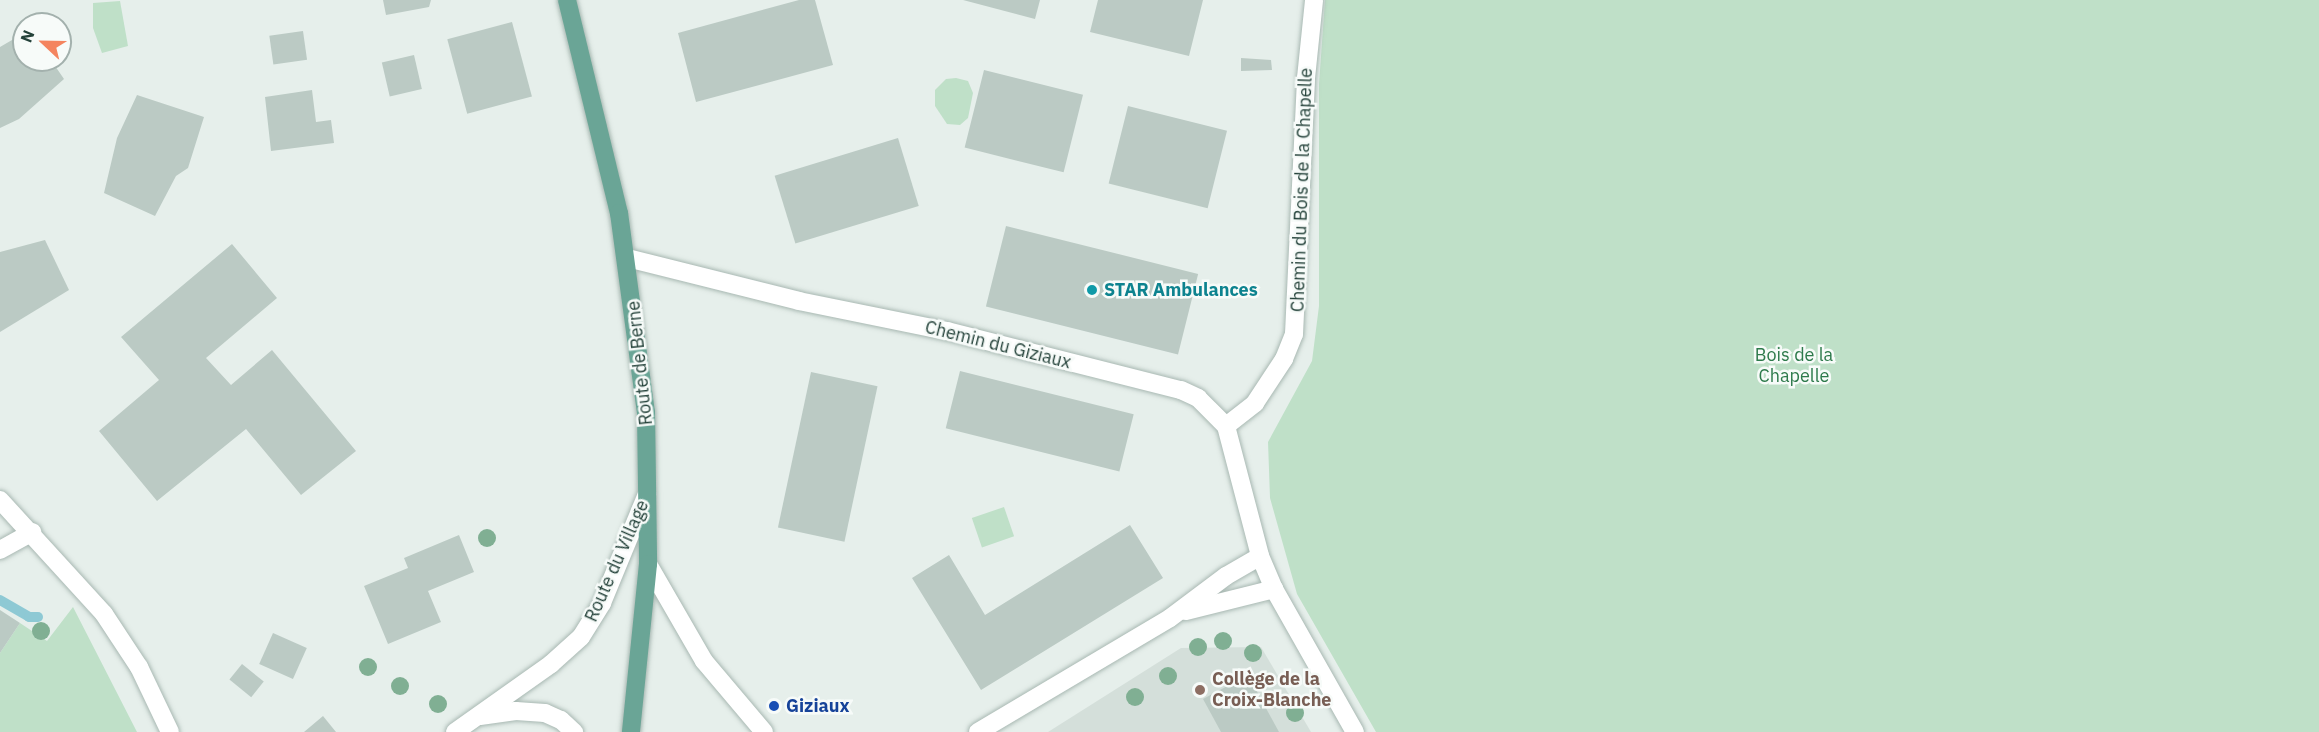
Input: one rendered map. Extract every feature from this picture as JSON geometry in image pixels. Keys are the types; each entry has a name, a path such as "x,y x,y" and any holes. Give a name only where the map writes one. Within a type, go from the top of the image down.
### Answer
{"main road":[{"name":"Route de Berne","path":"567,0 599,121 627,258 646,412 648,564 631,732"}],"street":[{"name":"Chemin du Bois de la Chapelle","path":"1226,426 1255,403 1284,359 1294,334 1306,78 1314,0"},
{"name":"Chemin du Giziaux","path":"627,258 798,301 947,331 1181,390 1198,398 1226,426"},
{"path":"1226,426 1260,556 1274,589 1355,732"},
{"name":"Route du Village","path":"455,732 551,664 581,637 602,603 648,492"},
{"path":"0,500 72,575 122,640 170,732"},
{"path":"0,550 32,532"},
{"path":"978,732 1180,612 1226,576 1260,556"},
{"path":"648,564 704,661 764,732"},
{"path":"1180,612 1274,589"},
{"path":"472,718 516,711 545,713 574,732"}],"shaded area":[{"name":"Collège de la Croix-Blanche","path":"1261,647 1311,732 1048,732 1181,648"}],"green space":[{"name":"Bois de la Chapelle","path":"1325,0 2319,0 2319,732 1376,732 1297,594 1270,498 1268,442 1312,361 1319,306 1319,84"},
{"path":"120,1 128,46 102,53 93,28 93,3"},
{"path":"956,78 968,81 973,93 968,118 960,125 947,124 935,106 935,90 946,79"},
{"path":"1004,507 1014,536 982,547 972,518"},
{"path":"73,607 137,732 0,732 0,653 20,623 47,641"}],"building":[{"path":"383,0 431,0 429,7 386,15"},
{"path":"799,0 815,0 833,65 696,102 678,33"},
{"path":"963,0 1040,0 1035,19"},
{"path":"1098,0 1203,0 1189,56 1090,32"},
{"path":"512,22 532,96 467,114 447,39"},
{"path":"303,31 307,60 273,64 269,36"},
{"path":"12,40 12,72 59,72 64,79 19,119 0,128 0,47"},
{"path":"414,55 422,89 390,97 382,62"},
{"path":"1241,58 1271,60 1272,70 1241,71"},
{"path":"984,70 1083,95 1064,172 965,148"},
{"path":"312,90 316,122 331,120 334,143 271,151 265,97"},
{"path":"137,95 204,117 188,168 176,176 155,216 104,193 117,138"},
{"path":"1128,106 1227,131 1208,208 1109,184"},
{"path":"898,138 919,206 795,244 775,176"},
{"name":"STAR Ambulances","path":"1006,226 1198,274 1178,354 986,307"},
{"path":"45,240 69,290 0,332 0,252"},
{"path":"232,244 277,298 206,358 231,385 272,350 356,451 301,495 246,429 157,501 99,431 159,380 121,337"},
{"path":"960,371 1134,414 1119,472 946,428"},
{"path":"811,372 878,386 844,542 778,528"},
{"path":"1130,525 1163,578 981,690 912,578 949,555 985,615"},
{"path":"459,535 474,572 428,591 441,622 388,644 364,586 408,568 404,558"},
{"path":"0,610 20,623 0,653"},
{"path":"273,633 307,648 293,679 259,664"},
{"path":"242,664 264,682 251,697 229,680"},
{"path":"1248,675 1279,732 1221,732 1203,699"},
{"path":"323,716 336,732 304,732"}],"waterway":[{"path":"0,600 29,617 38,617"}],"place":[{"name":"STAR Ambulances","path":"1092,290"},
{"name":"Collège de la Croix-Blanche","path":"1200,690"},
{"name":"Giziaux","path":"774,706"}]}
